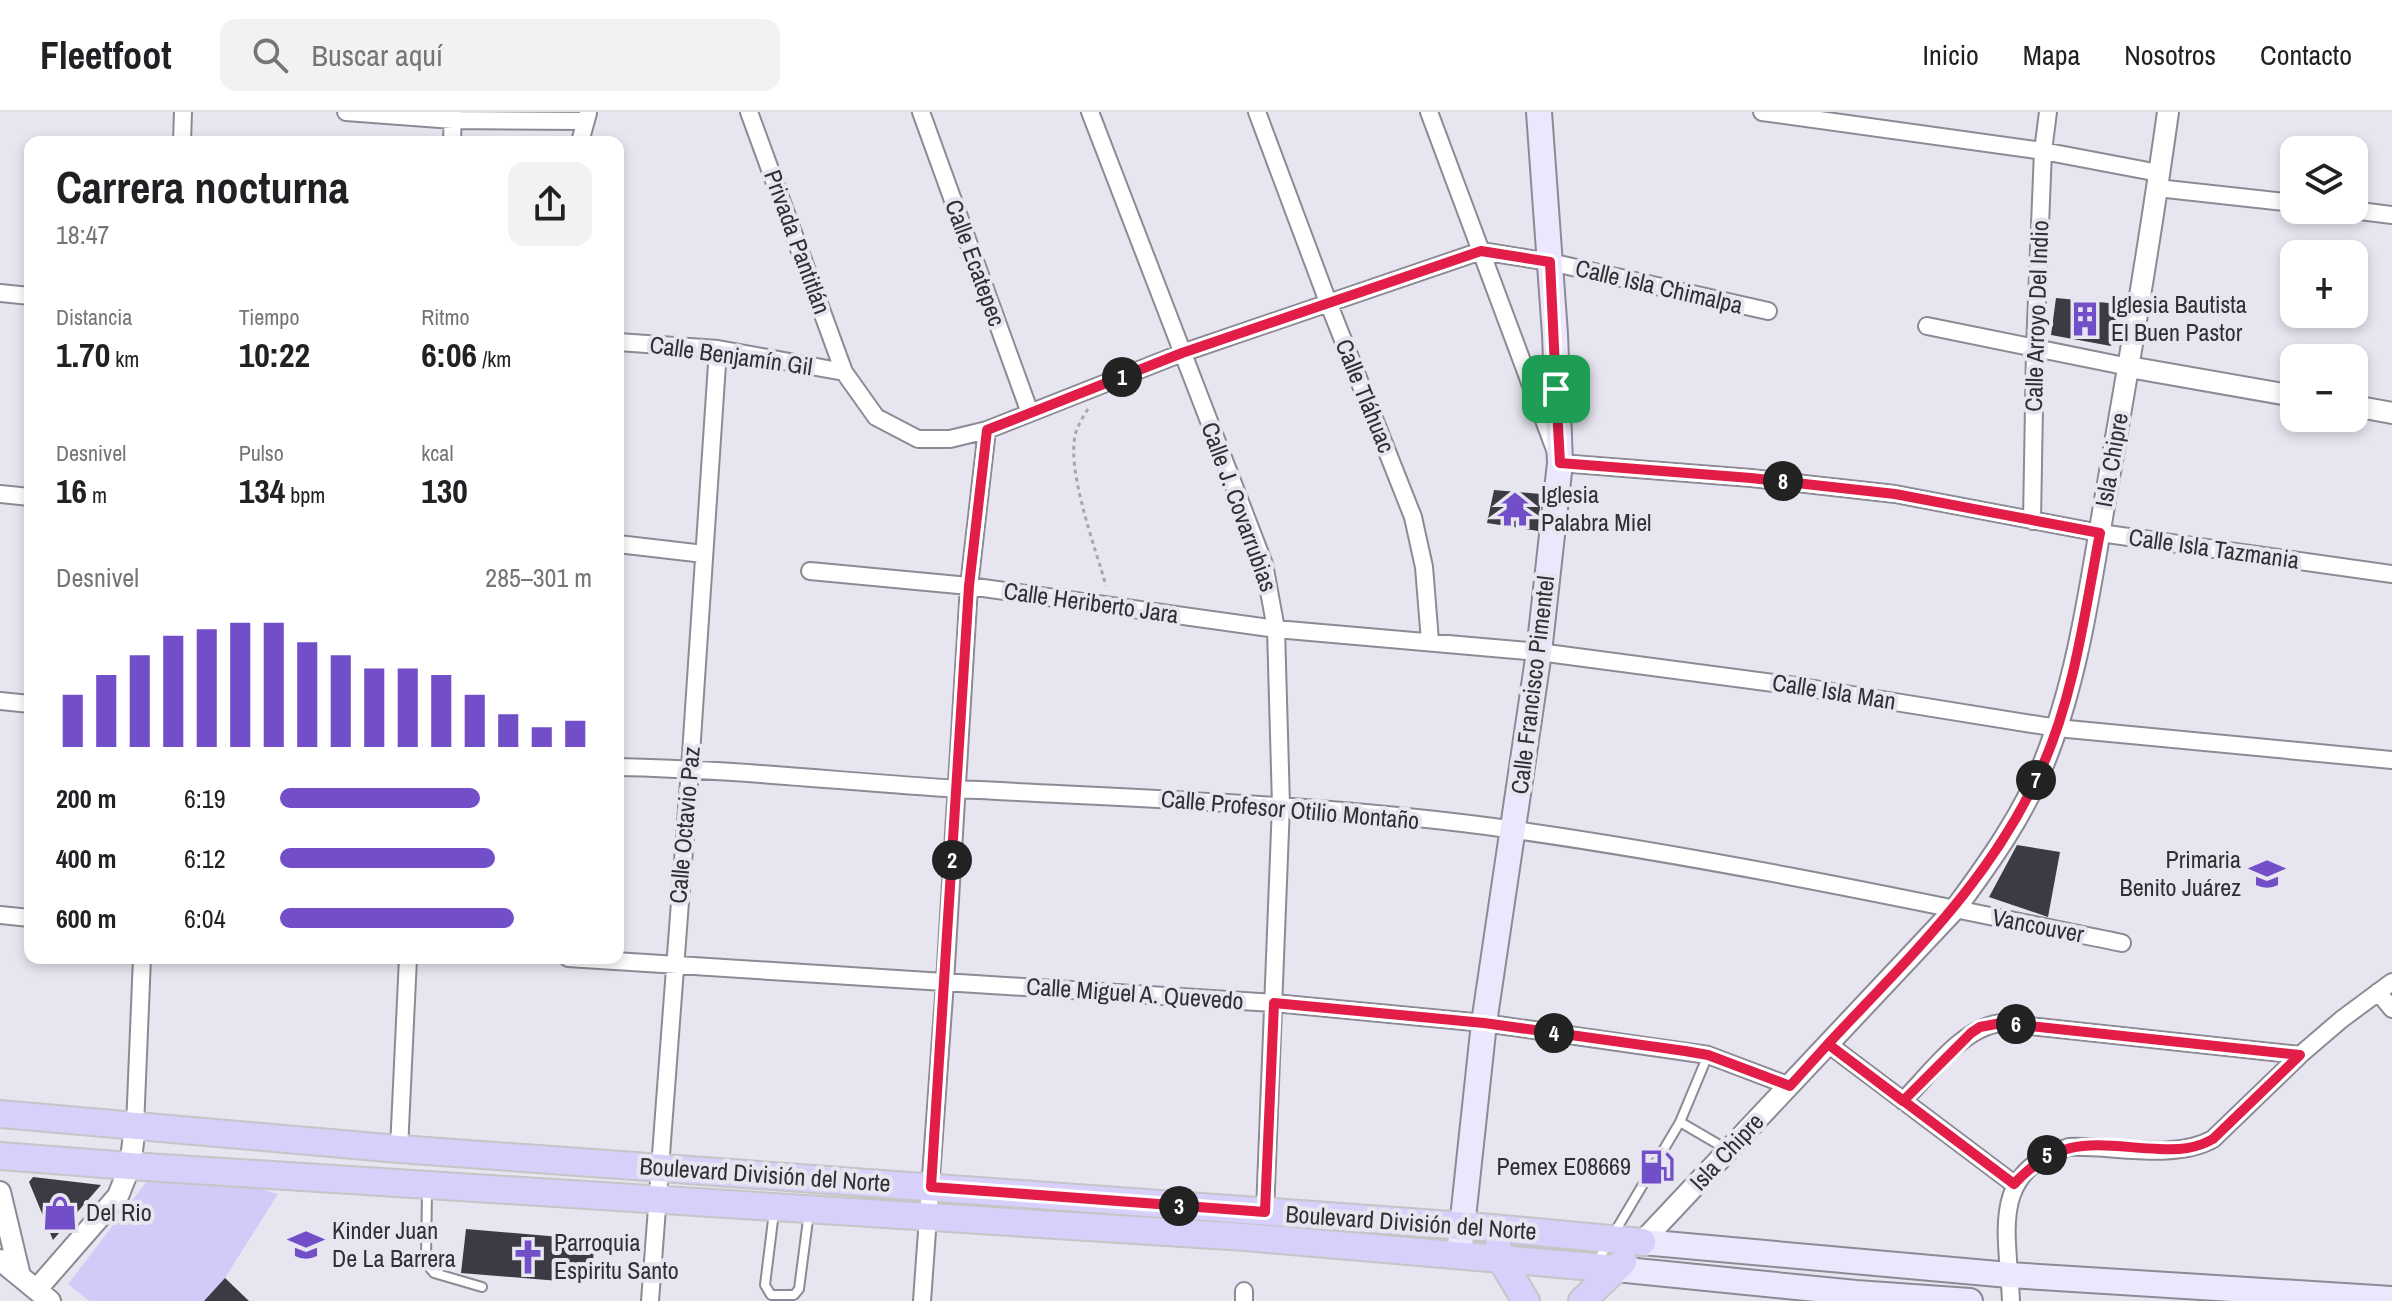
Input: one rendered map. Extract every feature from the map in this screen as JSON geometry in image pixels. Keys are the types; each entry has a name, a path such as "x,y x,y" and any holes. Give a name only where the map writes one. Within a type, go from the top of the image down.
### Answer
{"main road":[{"name":"Calle Francisco Pimentel","path":"1459,1255 1484,1023 1539,652 1560,463 1539,112"},
{"name":"Boulevard División del Norte","path":"0,1114 399,1149 1493,1228 2009,1275 2389,1298"},
{"name":"Boulevard División del Norte","path":"0,1156 1245,1237 1606,1268 1855,1297 1970,1301"},
{"path":"1493,1228 1500,1258 1526,1301"},
{"name":"Isla Chipre","path":"1606,1268 1642,1242"},
{"path":"1582,1301 1606,1268"}],"street":[{"path":"182,136 183,112"},
{"path":"346,112 586,116 581,136"},
{"name":"Privada Pantitlán","path":"749,112 844,372"},
{"name":"Calle Ecatepec","path":"921,112 1030,413"},
{"name":"Calle J. Covarrubias","path":"1090,112 1264,564 1276,629 1281,805 1265,1212"},
{"name":"Calle Tláhuac","path":"1257,112 1413,517 1424,567 1430,641"},
{"path":"1429,112 1560,463"},
{"path":"1762,112 2043,151 2158,180 2280,201"},
{"name":"Calle Arroyo Del Indio","path":"2032,521 2035,349 2043,151 2048,112"},
{"name":"Isla Chipre","path":"1642,1242 1955,909 1992,858 2030,793 2057,728 2076,659 2129,367 2168,112"},
{"path":"452,136 453,116"},
{"path":"2368,212 2392,215"},
{"name":"Calle Isla Chimalpa","path":"844,372 876,417 918,439 950,439 987,430 1182,353 1481,251 1550,262 1768,311"},
{"path":"0,293 24,295"},
{"path":"1927,326 2280,394"},
{"name":"Calle Benjamín Gil","path":"624,342 718,349 844,372"},
{"name":"Calle Octavio Paz","path":"650,1301 718,349"},
{"path":"2368,409 2392,413"},
{"path":"922,1301 969,586 987,430"},
{"name":"Calle Isla Tazmania","path":"1560,463 1751,478 1895,494 2100,533 2392,574"},
{"path":"0,494 24,496"},
{"path":"624,545 704,554"},
{"name":"Calle Heriberto Jara","path":"810,571 969,586 1276,629"},
{"name":"Calle Isla Man","path":"1276,629 1539,652 1796,686 2057,728 2392,760"},
{"path":"0,701 24,703"},
{"name":"Calle Profesor Otilio Montaño","path":"624,767 690,769 956,789 1281,805 1514,830 1758,870 1955,909"},
{"name":"Vancouver","path":"1955,909 2122,943"},
{"path":"0,915 24,917"},
{"name":"Calle Miguel A. Quevedo","path":"624,962 1274,1003 1484,1023 1708,1055 1790,1086"},
{"path":"0,1260 20,1276 38,1297 118,1196 130,1166 135,1127 142,964"},
{"path":"399,1149 408,964"},
{"path":"2011,1301 2008,1200 2014,1184 2039,1159 2069,1147 2179,1150 2202,1146 2300,1055 2392,982"},
{"path":"2378,992 2392,1009"},
{"path":"1903,1101 1971,1033 1980,1027 2001,1023 2300,1055"},
{"path":"1828,1044 2014,1184"},
{"path":"0,1192 20,1276"}],"lane":[{"path":"1606,1268 1609,1239 1680,1122 1708,1055"},
{"path":"1680,1122 1729,1150"},
{"path":"427,1185 426,1259 429,1267 434,1273 482,1287"},
{"path":"775,1207 765,1285 771,1295 776,1296 794,1295 799,1289 810,1209"}],"path":[{"path":"1102,385 1076,433 1074,449 1079,488 1112,605"}],"shaded area":[{"path":"151,1176 241,1183 278,1194 225,1278 204,1301 89,1301 68,1284"}],"building":[{"name":"Iglesia Bautista El Buen Pastor","path":"2056,298 2119,304 2111,346 2051,335"},
{"name":"Iglesia Palabra Miel","path":"1494,490 1541,494 1538,531 1487,523"},
{"path":"2017,845 2060,852 2048,917 1989,897"},
{"name":"Del Rio","path":"33,1177 101,1185 53,1240 29,1182"},
{"name":"Parroquia Espiritu Santo","path":"466,1229 595,1240 591,1280 575,1279 571,1282 461,1273"},
{"path":"225,1278 249,1301 204,1301"}],"place":[{"name":"Iglesia Bautista El Buen Pastor","path":"2085,319"},
{"name":"Iglesia Palabra Miel","path":"1515,509"},
{"name":"Primaria Benito Juárez","path":"2267,874"},
{"name":"Pemex E08669","path":"1657,1167"},
{"name":"Del Rio","path":"60,1213"},
{"name":"Kinder Juan De La Barrera","path":"306,1245"},
{"name":"Parroquia Espiritu Santo","path":"528,1257"}],"route":[{"path":"1556,389 1550,262 1481,251 1182,353 987,430 969,586 931,1187 1265,1212 1274,1003 1484,1023 1685,1051 1708,1055 1790,1086 1828,1044 1903,1101 2014,1184 2039,1159 2069,1147 2179,1150 2202,1146 2300,1055 1989,1024 1971,1033 1903,1101 1828,1044 1955,909 1992,858 2030,793 2057,728 2076,659 2100,533 1895,494 1751,478 1560,463 1556,389"}]}
